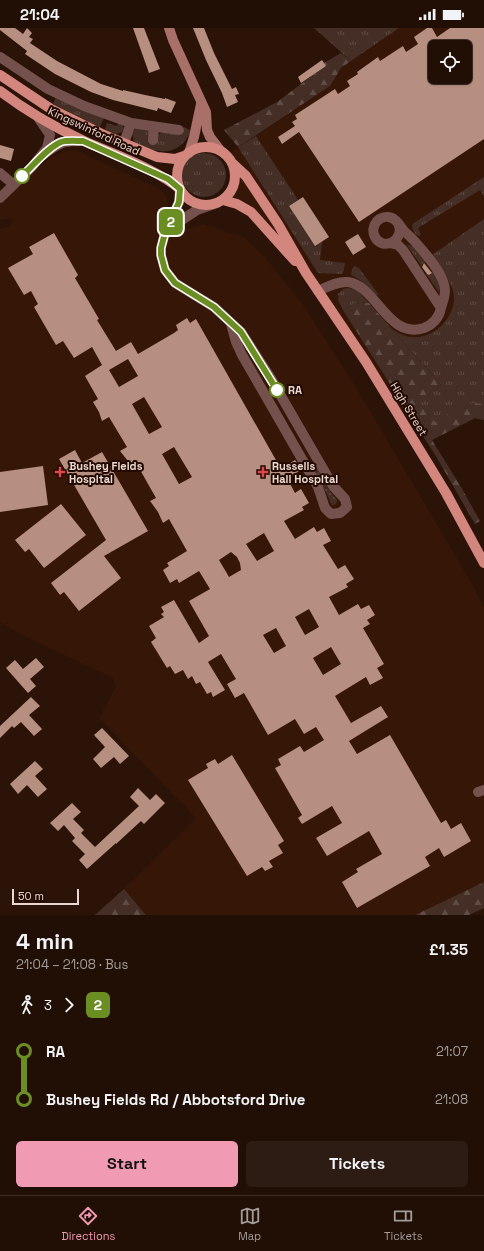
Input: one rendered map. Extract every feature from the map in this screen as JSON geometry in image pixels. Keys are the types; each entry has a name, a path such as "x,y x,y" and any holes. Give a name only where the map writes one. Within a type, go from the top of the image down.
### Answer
{"main road":[{"name":"Kingswinford Road","path":"0,75 51,109 93,130 157,157 175,159 186,154"},
{"name":"Kingswinford Road","path":"0,91 40,118 83,141 168,179 180,189"},
{"path":"206,147 220,150 227,155 235,170 234,183 229,194 220,201 206,205 195,203 184,195 180,189 177,174 179,165 186,154 194,149 206,147"},
{"name":"High Street","path":"232,163 246,176 278,224 306,273 366,362 446,493 484,564"},
{"name":"High Street","path":"220,201 237,204 251,212 276,242 306,273"}],"street":[{"path":"169,28 201,104 206,112 207,130 210,137 220,150"},
{"name":"Kingswinford Road","path":"0,57 48,89 84,106 131,123 154,128 179,130"},
{"path":"186,154 194,137 201,104"},
{"path":"0,198 32,167 47,148 50,135 40,118"},
{"name":"Kingswinford Road","path":"124,143 131,123"},
{"name":"Kingswinford Road","path":"152,140 154,128"},
{"path":"39,158 60,142 83,141"},
{"path":"0,173 13,184"},
{"path":"180,189 179,202 168,230 162,240 161,255 165,270 169,277 182,288 202,298 241,332 333,486 345,499 347,507 340,513 331,514 325,508 318,487 242,355 236,342 231,324"},
{"path":"168,230 197,210 220,201"},
{"path":"318,291 335,284 347,282 356,285 370,296 389,317 406,328 421,329 429,326 435,321 440,315 442,308 446,293 443,281 417,243 405,232 395,219 386,216 378,219 373,227 376,239 384,243 398,245 403,250 442,308"},
{"path":"390,243 396,239 400,231 398,223"}],"shaded area":[{"path":"399,28 484,28 484,354 425,397 394,416 362,363 286,254 251,212 223,200 233,188 235,178 232,163 227,155 330,86 341,68"},
{"name":"Russells Hall Hospital","path":"70,150 80,152 158,188 163,192 168,200 168,205 164,216 179,232 203,224 245,238 264,256 302,303 354,384 471,582 484,608 484,882 415,915 146,915 124,889 196,818 99,718 116,687 113,678 20,634 0,622 0,229 11,226 12,218 0,220 0,203 52,156"}],"green space":[{"path":"314,28 399,28 351,61"},
{"path":"341,53 351,61 341,68 330,86 238,147 224,130 277,102 325,66 324,63"},
{"path":"56,97 104,118 100,127 53,104"},
{"path":"118,122 122,124 124,128 122,132 116,134 105,129 107,123 117,126"},
{"path":"136,127 143,127 158,135 162,132 182,133 184,127 191,131 186,140 180,146 173,150 159,151 134,142 132,134"},
{"path":"256,136 298,200 289,206 315,246 322,241 320,260 345,263 342,274 318,273 238,147"},
{"path":"200,153 208,153 213,154 220,159 225,166 225,184 220,191 213,196 200,197 192,194 185,187 182,179 182,171 185,163 192,156"},
{"path":"484,177 484,196 480,190 418,228 421,235 418,236 414,233 412,225 414,223"},
{"path":"484,219 484,420 475,418 427,442 406,409 441,385 392,329 407,336 420,337 428,335 442,326 451,312 454,296 451,285 432,255"},
{"path":"407,245 414,246 428,263 425,262 422,264 422,267"},
{"path":"354,266 359,268 379,295 374,295 360,280 351,275"},
{"path":"433,270 439,283 439,292 426,274 430,275"},
{"path":"343,289 356,289 369,303 358,302 343,310 338,300 339,296 337,295"},
{"path":"358,302 369,303 441,385 419,401 435,422 451,412 472,403 483,404 484,402 484,420 475,418 432,440 480,521 475,524 437,458 343,310"},
{"path":"316,463 327,487 337,500 334,505 332,505 323,486 309,467"},
{"path":"484,882 484,908 469,915 415,915"},
{"path":"124,889 146,915 95,915"}],"building":[{"path":"0,28 15,28 23,34 27,28 32,33 29,37 33,39 30,43 57,61 101,84 123,91 165,98 176,102 171,113 158,108 157,111 113,100 91,92 55,74 25,54 27,51 0,30"},
{"path":"133,28 144,28 160,69 149,73"},
{"path":"193,28 204,28 214,53 232,89 236,87 239,94 235,95 238,102 227,107"},
{"path":"427,28 432,28 437,37 450,28 484,28 484,139 359,222 299,132 282,144 278,137 295,126 292,122 297,119 295,115 335,89 338,94 350,86 347,81 378,57 380,61 403,46 406,52 418,44 414,37"},
{"path":"322,60 326,66 301,83 298,77"},
{"path":"0,145 14,149 11,161 0,158"},
{"path":"303,197 329,237 315,246 289,206"},
{"path":"54,233 78,275 75,278 99,319 97,320 116,351 131,342 138,354 174,333 178,330 176,325 187,318 190,323 196,319 281,469 295,460 301,470 287,478 295,493 301,489 309,503 302,507 304,510 284,521 295,539 314,527 317,532 324,528 331,541 323,545 338,569 345,565 354,579 346,584 348,587 329,597 339,615 358,604 361,609 369,605 375,615 367,620 370,624 363,628 384,664 377,668 383,678 370,685 366,677 335,696 351,723 381,706 388,717 349,741 357,754 390,735 441,823 446,820 451,829 461,823 471,841 444,857 439,848 425,857 430,866 357,908 342,882 358,872 356,869 382,854 369,831 327,856 316,838 342,823 332,806 302,824 298,818 302,815 275,768 281,765 278,759 300,746 304,752 324,740 316,727 304,734 295,719 268,735 244,693 235,698 227,684 236,679 221,654 208,662 225,690 213,697 211,692 207,694 200,682 196,684 192,676 188,679 183,670 175,674 170,666 167,668 151,642 156,638 149,626 164,617 161,614 164,612 161,607 174,600 199,643 209,636 189,601 210,589 199,571 179,583 177,579 170,583 163,570 169,566 167,563 187,551 169,519 163,523 158,512 150,501 156,498 139,468 133,472 128,461 120,451 127,447 109,417 102,421 93,402 98,399 85,376 102,365 92,347 74,358 63,341 56,345 34,307 38,304 31,291 24,295 8,268 33,254 29,247","holes":["128,359 138,376 119,387 109,370","144,397 162,427 149,434 132,404","174,447 192,477 179,484 162,454","264,533 274,551 257,561 246,544","231,552 237,557 241,570 229,577 219,560","309,609 319,627 305,635 295,617","276,628 286,646 274,653 263,635","331,647 341,664 323,675 313,658"]},
{"path":"358,234 366,247 353,255 345,242"},
{"path":"424,263 432,273 429,275 422,267"},
{"path":"75,450 82,463 102,452 148,531 104,556 121,578 79,611 64,592 60,595 51,583 106,540 59,459"},
{"path":"43,466 48,505 0,512 0,472"},
{"path":"61,504 86,535 44,568 29,549 25,552 15,540"},
{"path":"36,658 44,667 30,679 36,686 28,693 6,668 15,660 23,669"},
{"path":"31,697 40,706 29,715 42,729 34,736 21,722 14,728 12,726 0,738 0,726"},
{"path":"102,728 129,756 120,764 114,757 101,768 93,759 105,747 94,735"},
{"path":"232,755 284,841 278,845 283,853 269,861 273,867 265,871 262,867 247,876 188,780 208,768 206,764 215,759 218,764"},
{"path":"35,761 43,769 35,776 47,789 38,797 27,785 18,794 10,784"},
{"path":"138,788 150,800 156,794 165,803 144,824 141,821 87,869 79,860 85,854 72,841 75,838 64,825 58,831 50,823 72,803 81,812 73,819 84,830 81,833 95,847 139,806 130,797"}],"bus line":[{"name":"2","path":"22,176 39,158 60,142 83,141 168,179 180,189 179,202 168,230 162,240 161,255 165,270 175,283 202,298 241,332 277,390"}],"place":[{"name":"RA","path":"277,390"},
{"name":"Bushey Fields Hospital","path":"60,472"},
{"name":"Russells Hall Hospital","path":"263,472"}]}
